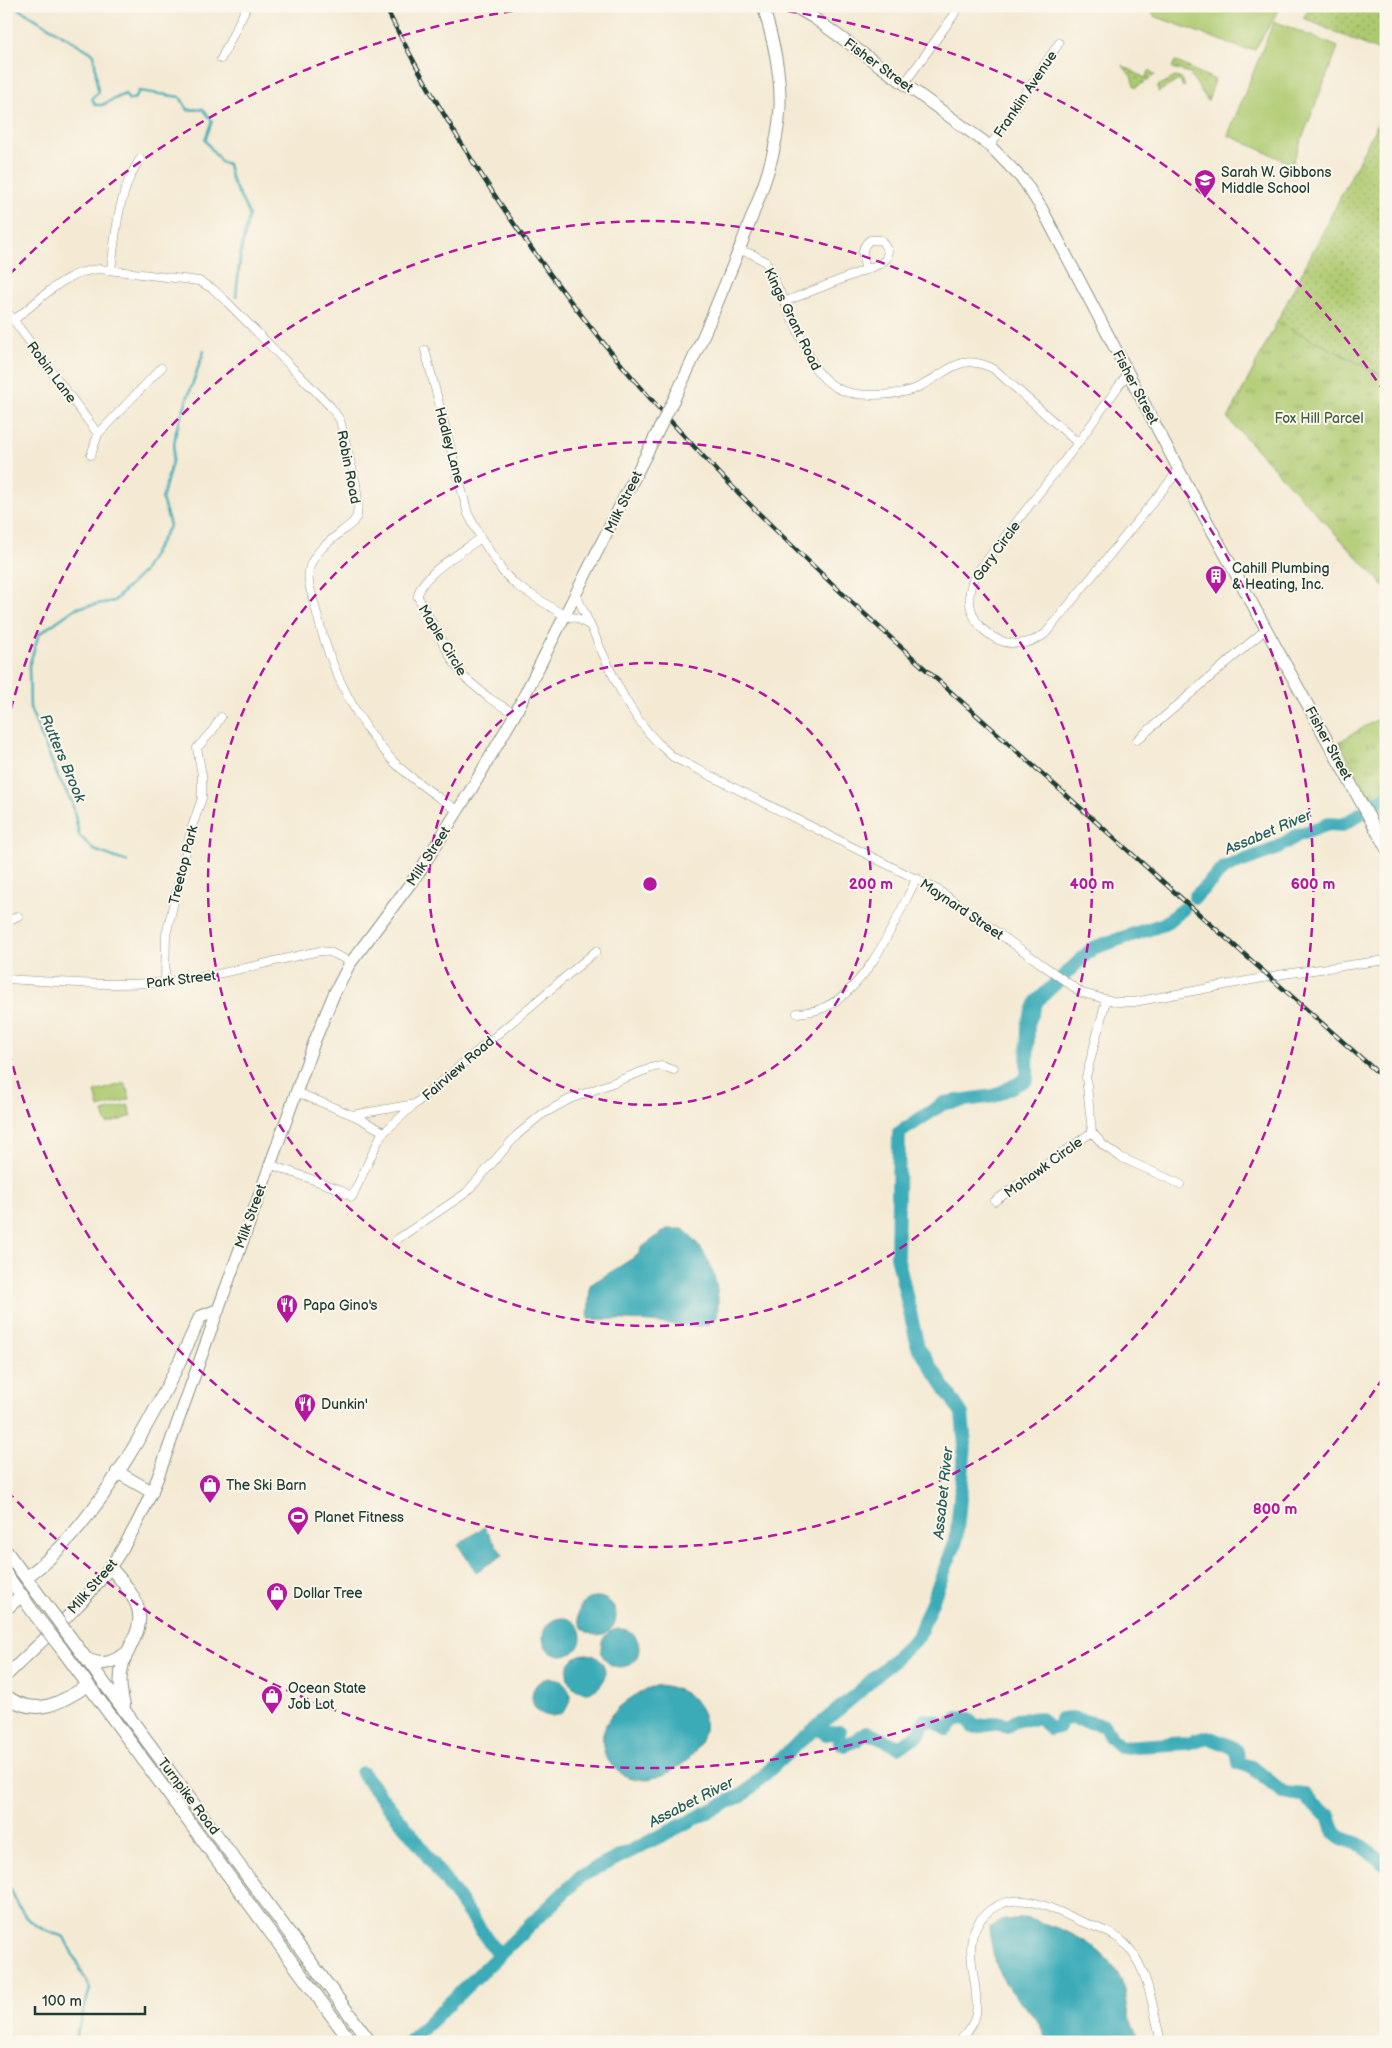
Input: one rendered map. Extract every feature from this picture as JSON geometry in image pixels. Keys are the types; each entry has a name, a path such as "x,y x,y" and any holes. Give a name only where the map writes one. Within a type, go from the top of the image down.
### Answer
{"highway":[{"path":"26,1577 60,1548 96,1503 157,1407 200,1317 218,1310"},
{"path":"117,1472 152,1492"},
{"name":"Turnpike Road","path":"6,1551 370,2042"},
{"path":"110,1567 130,1590 138,1607 139,1624 136,1638 128,1652 120,1682 128,1714"},
{"name":"Turnpike Road","path":"6,1574 351,2042"},
{"path":"6,1609 22,1595"},
{"path":"87,1659 107,1664 128,1652"},
{"path":"6,1696 25,1706 48,1707 64,1701 88,1685"}],"main road":[{"name":"Milk Street","path":"6,1676 87,1594 110,1567 132,1534 152,1492 269,1164 327,1009 351,962 409,886 458,811 515,714 703,339 768,172 778,123 779,74 773,41 763,6"},
{"name":"Fisher Street","path":"793,6 814,18 990,146 1013,168 1033,195 1179,470 1386,848"}],"street":[{"path":"221,59 247,6"},
{"path":"904,84 954,15 957,6"},
{"name":"Franklin Avenue","path":"990,146 1059,42"},
{"path":"111,270 121,201 129,176 140,159"},
{"name":"Kings Grant Road","path":"739,250 752,254 766,262 814,368 825,380 839,390 872,394 904,391 920,386 948,368 963,362 980,362 994,369 1078,443"},
{"name":"Robin Road","path":"15,320 69,276 84,270 111,270 183,277 199,281 213,289 330,406 340,420 358,502 357,516 317,553 310,567 310,585 326,650 344,688 384,750 408,774 458,811"},
{"path":"784,302 866,270"},
{"name":"Robin Lane","path":"6,310 98,434"},
{"name":"Hadley Lane","path":"425,350 468,514 481,538"},
{"path":"91,455 98,434 161,368"},
{"name":"Gary Circle","path":"1128,373 1078,443 973,580 969,596 972,613 980,628 997,640 1010,644 1023,644 1036,640 1048,632 1179,470"},
{"path":"481,538 508,578 531,596 565,616 577,618 590,626"},
{"name":"Maple Circle","path":"481,538 428,578 420,588 418,597 454,663 464,677 489,698 515,714"},
{"name":"Maynard Street","path":"576,595 629,708 648,734 673,757 917,878 953,900 1082,993 1117,1002 1150,999 1291,972 1386,960"},
{"path":"1137,740 1266,629"},
{"name":"Treetop Park","path":"165,982 166,935 190,837 202,798 202,775 197,748 213,730 221,716"},
{"path":"796,1012 824,1008 852,987 880,949 917,878"},
{"path":"6,922 18,916"},
{"name":"Fairview Road","path":"352,1115 415,1104 596,951"},
{"name":"Park Street","path":"6,979 104,984 165,982 230,972 320,952 330,952 351,962"},
{"path":"1106,1000 1086,1077 1092,1132 1103,1145 1120,1158 1180,1184"},
{"path":"396,1240 466,1193 517,1135 540,1115 570,1099 654,1067 662,1066 674,1070"},
{"path":"296,1092 352,1115 384,1132"},
{"path":"269,1164 340,1189 352,1197 374,1146 384,1132 415,1104"},
{"name":"Mohawk Circle","path":"995,1201 1092,1132"},
{"path":"960,2040 971,2028 975,2015 971,1965 974,1931 992,1908 1019,1900 1044,1905 1110,1934 1123,1942 1134,1956 1142,1971 1161,2042"}],"green space":[{"path":"1148,6 1281,6 1255,49 1244,49 1154,16"},
{"path":"1311,6 1386,6 1386,54 1303,18"},
{"path":"1274,21 1338,47 1292,164 1228,135"},
{"path":"1175,61 1215,80 1208,101 1189,73 1172,68"},
{"path":"1122,65 1145,78 1150,70 1155,75 1135,88 1131,76"},
{"path":"1175,77 1182,79 1185,86 1183,87 1179,80 1158,92 1158,86"},
{"path":"1386,107 1386,377 1277,322"},
{"name":"Fox Hill Parcel","path":"1277,322 1386,377 1386,588 1228,419"},
{"path":"1386,714 1386,827 1339,742"},
{"path":"125,1083 130,1099 99,1108 95,1092"},
{"path":"128,1105 132,1116 107,1124 103,1112"}],"water":[{"path":"667,1229 683,1229 700,1247 707,1258 715,1280 718,1305 717,1317 709,1324 699,1327 630,1320 588,1319 590,1285 638,1255 641,1248"},
{"path":"484,1527 503,1555 476,1572 458,1545"},
{"path":"597,1597 610,1603 616,1616 610,1629 597,1635 584,1629 578,1616 584,1603"},
{"path":"562,1618 575,1624 581,1637 575,1650 562,1656 549,1650 543,1637 549,1624"},
{"path":"620,1629 633,1635 639,1648 633,1661 620,1667 607,1661 601,1648 607,1635"},
{"path":"586,1654 599,1660 605,1673 599,1686 586,1692 573,1686 567,1673 573,1660"},
{"path":"551,1678 564,1684 570,1697 564,1710 551,1716 538,1710 532,1697 538,1684"},
{"path":"659,1685 681,1691 697,1704 702,1713 704,1723 699,1745 687,1761 668,1773 648,1779 628,1777 617,1771 607,1758 602,1742 604,1730 609,1719 626,1701"},
{"path":"1024,1918 1052,1926 1080,1938 1104,1956 1121,1980 1129,2017 1140,2042 1047,2042 1034,2017 1004,1981 992,1949 989,1928 1004,1920"}],"waterway":[{"name":"Rutters Brook","path":"14,6 94,54 98,93 92,98 95,105 102,105 125,94 129,100 135,98 139,91 180,97 188,110 203,109 212,121 205,140 221,162 228,164 232,181 249,214 240,257 236,297"},
{"name":"Rutters Brook","path":"127,862 94,850 79,835 72,802 58,777 30,708 29,666 39,634 76,608 114,601 143,572 170,525 162,499 172,462 176,431 204,351"},
{"name":"Assabet River","path":"1195,897 1224,868 1273,850 1298,835 1329,824 1343,825 1386,797"},
{"name":"Assabet River","path":"409,2042 581,1876 744,1794 799,1742 859,1692 918,1637 956,1541 965,1445 962,1414 918,1347 897,1256 899,1133 944,1103 994,1096 1027,1079 1028,1024 1037,1001 1093,948 1164,924 1183,909"},
{"path":"816,1727 826,1734 840,1732 840,1742 844,1745 857,1740 866,1732 899,1747 919,1734 925,1720 936,1722 947,1729 958,1718 969,1719 973,1727 1001,1723 1007,1726 1016,1720 1040,1718 1050,1729 1059,1727 1061,1719 1072,1718 1105,1726 1111,1738 1121,1747 1187,1743 1208,1737 1232,1747 1237,1751 1239,1763 1252,1767 1284,1793 1305,1795 1315,1807 1329,1815 1335,1831 1341,1838 1364,1847 1386,1865"},
{"path":"362,1773 416,1840 498,1954"},
{"path":"6,1884 29,1920 44,1930 64,1937 90,1989 74,2042"}],"railway":[{"path":"385,6 451,126 526,242 610,351 701,454 775,530 891,638 1386,1080"}],"place":[{"name":"Sarah W. Gibbons Middle School","path":"1205,199"},
{"name":"Cahill Plumbing & Heating, Inc.","path":"1216,595"},
{"name":"Papa Gino's","path":"287,1324"},
{"name":"Dunkin'","path":"305,1423"},
{"name":"The Ski Barn","path":"210,1504"},
{"name":"Planet Fitness","path":"298,1536"},
{"name":"Dollar Tree","path":"277,1612"},
{"name":"Ocean State Job Lot","path":"272,1715"}]}
